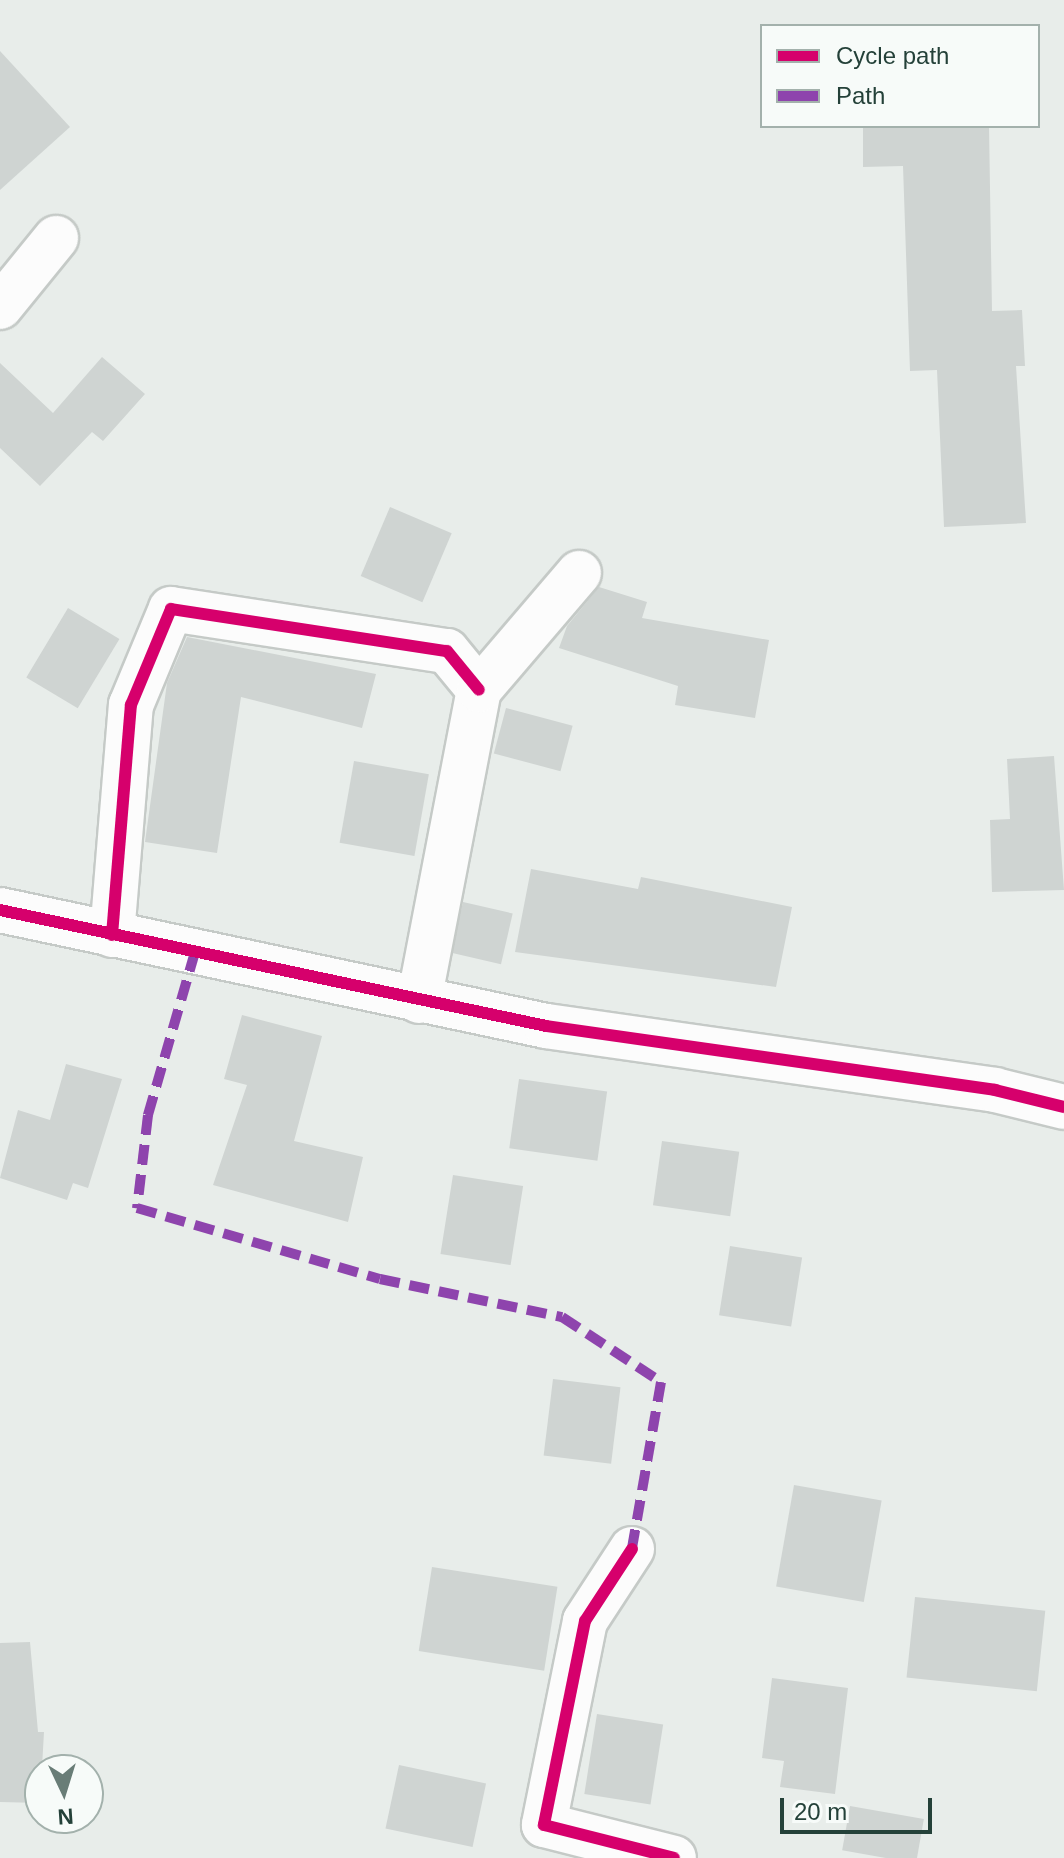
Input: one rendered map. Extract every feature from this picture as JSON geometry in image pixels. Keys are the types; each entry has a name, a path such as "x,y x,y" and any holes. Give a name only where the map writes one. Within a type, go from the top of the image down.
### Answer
{"street":[{"path":"0,307 56,238"},
{"path":"419,1001 479,690 579,573"},
{"path":"112,935 131,705 171,609 447,651 479,690"},
{"path":"0,910 419,1001 1064,1107"},
{"path":"632,1549 585,1621 540,1842 674,1858"}],"building":[{"path":"0,51 70,127 0,190"},
{"path":"863,128 989,128 992,311 1022,310 1025,366 1016,366 1026,523 944,527 937,370 910,371 903,166 863,167"},
{"path":"102,357 145,394 103,441 92,432 40,486 0,448 0,363 53,413"},
{"path":"390,507 452,533 422,602 361,576"},
{"path":"599,587 647,602 642,618 769,640 755,718 675,705 678,686 559,648 567,626"},
{"path":"68,608 119,639 78,708 26,677"},
{"path":"187,637 376,674 362,728 241,697 217,853 145,842 167,683"},
{"path":"506,708 573,726 560,771 494,753"},
{"path":"1054,756 1064,890 992,892 990,820 1010,819 1007,759"},
{"path":"354,761 429,774 414,856 340,843"},
{"path":"531,869 638,889 641,877 792,907 776,987 515,952"},
{"path":"463,902 513,913 501,964 451,953"},
{"path":"242,1015 322,1036 294,1141 363,1157 348,1222 213,1185 247,1085 224,1079"},
{"path":"66,1064 122,1079 88,1188 73,1183 67,1200 0,1178 18,1110 50,1120"},
{"path":"519,1079 607,1091 597,1161 509,1148"},
{"path":"662,1141 739,1152 730,1216 653,1205"},
{"path":"453,1175 523,1186 511,1265 440,1254"},
{"path":"730,1246 802,1257 791,1327 719,1315"},
{"path":"553,1379 620,1387 611,1464 544,1455"},
{"path":"794,1485 882,1500 864,1602 776,1586"},
{"path":"432,1567 557,1587 544,1671 419,1651"},
{"path":"915,1597 1045,1611 1037,1691 907,1678"},
{"path":"30,1642 38,1732 44,1732 43,1754 24,1754 24,1803 0,1802 0,1643"},
{"path":"772,1678 848,1688 835,1794 780,1787 784,1761 762,1758"},
{"path":"597,1714 663,1724 651,1804 584,1794"},
{"path":"399,1765 486,1784 473,1847 385,1829"},
{"path":"850,1806 924,1819 917,1858 886,1858 842,1850"}],"marked path":[{"path":"195,952 148,1115 137,1208 380,1279 562,1317 661,1382 632,1549"}],"cycle path":[{"path":"112,935 131,705 171,609 447,651 479,690"},
{"path":"0,910 546,1026 995,1090 1064,1107"},
{"path":"632,1549 585,1621 544,1825 674,1858"}]}
